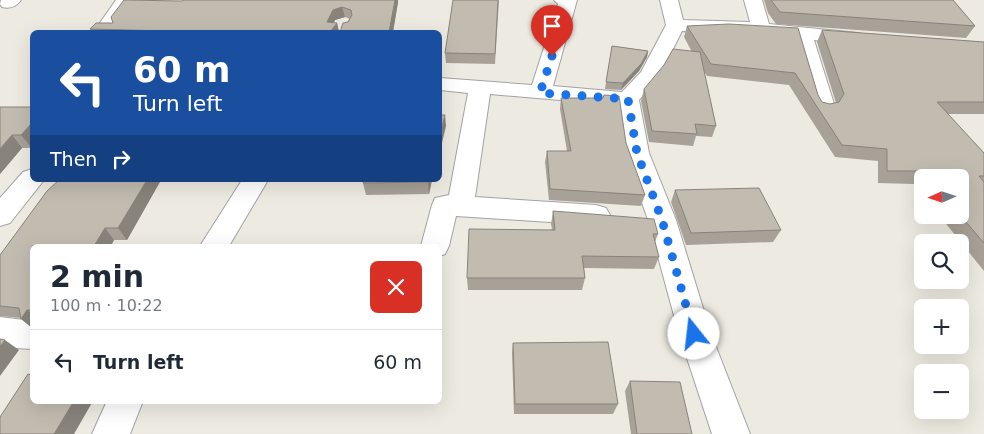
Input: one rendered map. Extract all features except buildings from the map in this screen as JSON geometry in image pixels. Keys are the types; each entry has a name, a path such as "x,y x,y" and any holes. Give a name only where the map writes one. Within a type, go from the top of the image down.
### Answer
{"street":[{"path":"108,30 106,27 125,0"},
{"path":"540,93 568,0 563,0"},
{"path":"628,99 650,75 675,25 669,0"},
{"path":"754,0 761,29"},
{"path":"675,25 761,29 873,40"},
{"path":"802,34 824,107"},
{"path":"442,84 628,99"},
{"path":"460,206 480,88"},
{"path":"628,99 637,153 662,220 694,334 731,434"},
{"path":"0,216 30,180"},
{"path":"215,244 254,182"},
{"path":"436,244 445,206 662,220"},
{"path":"0,332 30,335"},
{"path":"111,434 124,404"}],"route":[{"path":"552,56 540,93 628,99 637,153 662,220 694,334"}]}
